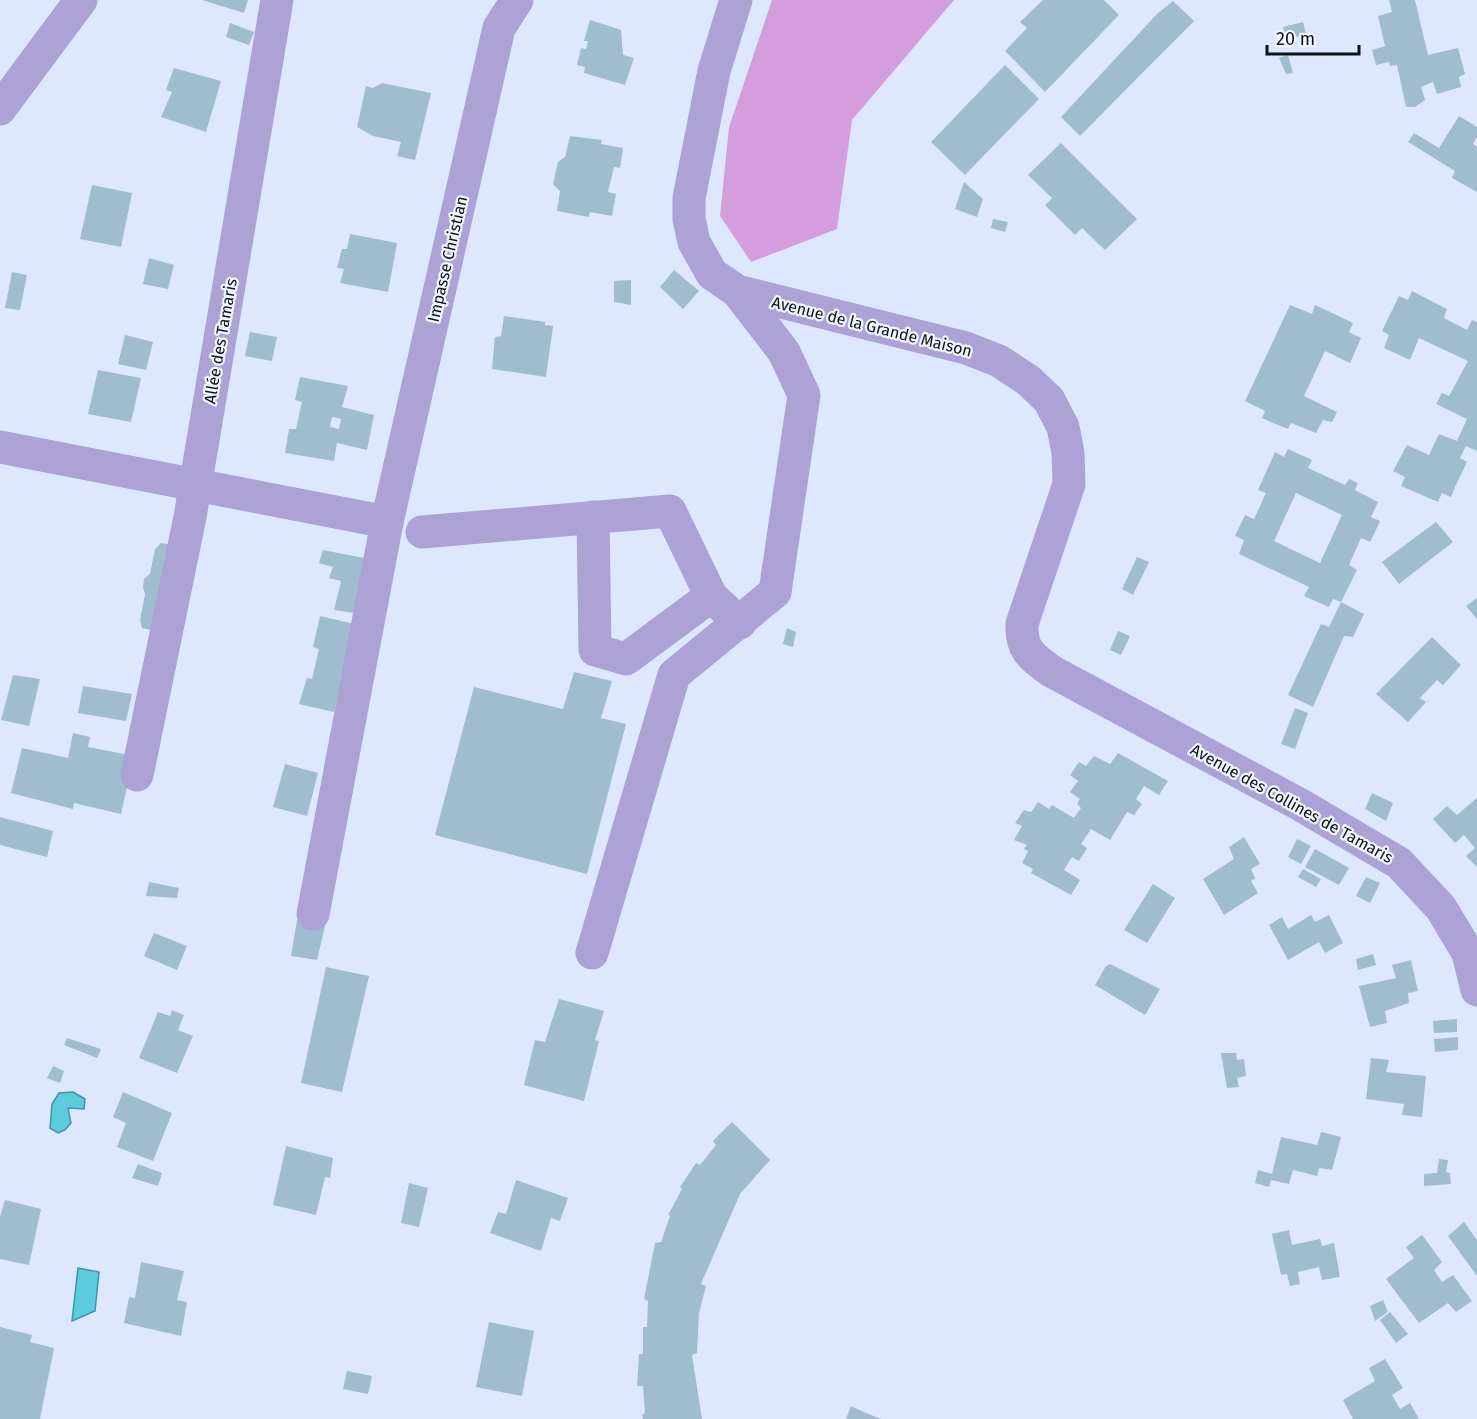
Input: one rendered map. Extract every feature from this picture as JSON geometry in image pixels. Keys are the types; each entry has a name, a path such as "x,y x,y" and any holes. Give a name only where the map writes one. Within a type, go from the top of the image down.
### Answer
{"street":[{"path":"0,109 81,0"},
{"name":"Allée des Tamaris","path":"137,774 196,484 277,0"},
{"name":"Impasse Christian","path":"313,914 387,522 499,28 517,0"},
{"name":"Avenue de la Grande Maison","path":"736,0 714,71 689,198 689,219 694,242 712,274 736,291 966,348 999,362 1018,374 1049,400 1063,427 1068,453 1069,484 1022,624 1022,640 1030,656 1051,671"},
{"path":"592,953 674,675 775,592 804,394 784,352 736,291"},
{"path":"0,447 387,522"},
{"path":"422,532 670,511 711,596 740,623"},
{"path":"593,518 595,650 626,659 711,596"},
{"name":"Avenue des Collines de Tamaris","path":"1051,671 1299,804 1400,863 1441,908 1452,926 1468,953 1477,990"}],"shaded area":[{"path":"772,0 954,0 852,120 837,229 751,262 720,216 729,127"}],"water":[{"path":"73,1092 85,1099 84,1109 68,1108 71,1123 65,1130 58,1133 50,1128 52,1104 59,1093"},
{"path":"78,1268 99,1272 95,1311 72,1321"}],"building":[{"path":"202,0 248,0 244,13"},
{"path":"1043,0 1104,0 1119,15 1045,92 1005,51 1027,28 1020,22"},
{"path":"1389,0 1415,0 1428,55 1458,48 1465,74 1459,77 1461,87 1437,94 1433,82 1421,87 1425,100 1415,107 1406,107 1397,65 1390,66 1389,62 1376,65 1372,50 1385,46 1378,16 1392,12"},
{"path":"1173,1 1194,21 1080,136 1061,117 1157,14"},
{"path":"590,20 621,30 623,55 634,58 625,85 584,73 585,67 577,65 581,48 586,49 588,41 584,41"},
{"path":"1303,22 1306,34 1286,40 1283,27"},
{"path":"230,23 254,32 249,45 226,37"},
{"path":"1288,55 1293,73 1286,74 1279,58"},
{"path":"1005,65 1039,99 965,175 931,142"},
{"path":"174,68 221,81 206,132 161,117 172,92 166,90"},
{"path":"382,83 431,93 415,160 397,156 401,142 373,136 357,127 366,86 373,88"},
{"path":"1459,116 1477,127 1477,137 1473,144 1477,147 1477,192 1452,178 1455,171 1408,142 1414,133 1439,148"},
{"path":"570,136 602,140 601,144 623,148 620,168 614,167 608,192 616,194 612,216 590,212 589,217 557,211 560,191 553,184 558,162 565,157"},
{"path":"1061,143 1137,219 1105,250 1082,228 1075,235 1045,205 1052,198 1028,175"},
{"path":"964,182 983,199 977,217 955,209"},
{"path":"92,185 132,193 121,247 80,239"},
{"path":"993,219 1008,222 1005,232 991,228"},
{"path":"350,234 397,243 388,292 340,283 344,269 337,268 342,249 347,249"},
{"path":"149,258 174,265 168,289 143,284"},
{"path":"674,270 699,291 683,309 660,287"},
{"path":"12,272 27,275 20,310 5,308"},
{"path":"631,280 631,305 614,302 614,281"},
{"path":"1412,291 1447,309 1444,318 1467,330 1472,320 1477,322 1477,451 1466,446 1460,458 1467,462 1451,497 1442,493 1438,502 1401,486 1405,477 1393,471 1407,445 1429,455 1439,434 1457,441 1467,419 1436,404 1442,393 1449,396 1468,361 1419,338 1410,360 1384,348 1389,335 1382,331 1399,296 1408,300"},
{"path":"1290,305 1312,314 1315,305 1326,310 1353,323 1349,332 1361,338 1350,363 1325,351 1304,396 1337,412 1332,422 1323,420 1316,433 1291,423 1288,429 1273,423 1262,418 1265,411 1245,401"},
{"path":"504,316 545,322 545,325 553,326 546,377 492,369 495,337 501,336"},
{"path":"250,332 277,337 272,361 245,356"},
{"path":"125,335 153,342 146,370 118,364"},
{"path":"98,370 141,378 131,422 88,414"},
{"path":"300,377 348,386 342,407 374,415 367,450 337,443 334,461 285,453 289,429 296,429 302,402 295,400","holes":["332,417 341,419 339,429 330,427"]},
{"path":"1288,449 1312,460 1308,468 1345,485 1349,479 1358,483 1355,490 1378,502 1371,517 1380,521 1375,532 1370,542 1361,538 1349,565 1357,570 1341,602 1333,599 1329,607 1304,596 1309,587 1239,554 1244,540 1235,536 1245,515 1254,519 1266,493 1258,490 1275,452 1284,457","holes":["1296,493 1342,515 1320,563 1274,541"]},
{"path":"1436,522 1453,542 1399,584 1382,562"},
{"path":"161,543 173,545 155,631 142,628 140,620 145,594 144,579 150,574 155,549"},
{"path":"323,550 364,558 354,613 334,610 341,581 329,578 333,567 319,563"},
{"path":"1137,557 1149,562 1133,595 1122,589"},
{"path":"1477,598 1477,619 1466,606"},
{"path":"1341,602 1364,614 1353,637 1344,636 1313,707 1288,695 1321,624 1329,627"},
{"path":"320,616 354,624 334,712 299,704 307,678 312,679 319,649 313,647"},
{"path":"787,628 796,632 793,647 783,644"},
{"path":"1118,631 1130,636 1121,655 1110,650"},
{"path":"1432,637 1461,665 1443,685 1437,680 1420,698 1426,702 1408,722 1376,694"},
{"path":"574,672 612,681 601,718 626,724 587,874 435,835 474,687 563,709"},
{"path":"13,675 40,679 29,726 1,720"},
{"path":"83,686 132,694 126,721 78,713"},
{"path":"1295,708 1308,713 1295,749 1281,744"},
{"path":"73,733 90,737 88,747 134,756 121,814 74,803 73,809 11,793 22,748 68,758"},
{"path":"1118,753 1168,781 1159,795 1144,786 1136,799 1142,804 1134,815 1127,812 1110,840 1091,829 1081,844 1087,848 1079,861 1072,857 1064,870 1080,880 1071,895 1031,873 1033,869 1022,863 1028,851 1024,849 1027,845 1014,840 1022,826 1015,823 1024,810 1031,812 1038,802 1049,809 1052,805 1074,818 1081,808 1077,804 1080,799 1070,792 1078,781 1070,775 1079,762 1086,766 1094,756 1110,764"},
{"path":"285,764 318,773 307,816 273,807"},
{"path":"1372,793 1393,803 1386,821 1365,809"},
{"path":"1477,798 1477,867 1466,856 1475,848 1464,835 1455,843 1433,819 1447,806 1457,815"},
{"path":"0,817 53,831 47,857 0,845"},
{"path":"1244,837 1260,864 1251,869 1255,878 1251,881 1258,893 1224,915 1203,879 1234,859 1229,847"},
{"path":"1297,839 1311,846 1301,864 1288,857"},
{"path":"1315,849 1349,868 1339,885 1305,867"},
{"path":"1303,869 1321,879 1316,887 1298,877"},
{"path":"1366,877 1380,883 1370,903 1356,896"},
{"path":"149,882 179,888 177,898 146,896"},
{"path":"1153,884 1175,898 1147,943 1124,930"},
{"path":"1311,915 1315,922 1329,915 1343,943 1325,953 1319,942 1288,960 1269,925 1282,917 1288,929"},
{"path":"297,920 325,926 317,960 291,956"},
{"path":"154,933 187,946 177,970 144,956"},
{"path":"1373,954 1376,965 1358,970 1356,959"},
{"path":"1411,960 1418,991 1408,993 1409,1003 1385,1011 1387,1023 1370,1027 1359,986 1396,978 1392,965"},
{"path":"1110,964 1160,989 1145,1015 1095,985 1106,966"},
{"path":"326,967 369,976 342,1092 301,1083"},
{"path":"559,999 604,1011 595,1040 599,1041 584,1101 524,1085 535,1040 545,1042"},
{"path":"172,1010 184,1015 178,1030 193,1036 177,1073 139,1058 158,1012 170,1016"},
{"path":"1457,1019 1457,1032 1434,1033 1433,1021"},
{"path":"1458,1037 1458,1050 1435,1052 1434,1039"},
{"path":"67,1038 101,1049 97,1058 64,1045"},
{"path":"1221,1053 1236,1053 1237,1060 1244,1059 1246,1076 1237,1078 1239,1087 1227,1088"},
{"path":"1371,1058 1389,1060 1386,1072 1426,1076 1422,1117 1402,1115 1404,1104 1366,1099"},
{"path":"53,1066 64,1071 60,1083 47,1078"},
{"path":"123,1092 172,1113 153,1161 117,1147 126,1123 113,1117"},
{"path":"732,1122 770,1160 740,1194 701,1284 706,1286 699,1313 697,1353 692,1355 702,1419 643,1419 642,1415 645,1413 643,1386 637,1386 639,1354 643,1354 643,1327 647,1327 648,1301 644,1299 655,1243 661,1242 670,1216 668,1215 682,1189 680,1187 696,1163 700,1165 716,1145 713,1141"},
{"path":"1321,1132 1341,1137 1332,1170 1319,1168 1317,1176 1293,1170 1289,1184 1271,1180 1269,1187 1255,1183 1258,1170 1272,1174 1281,1137 1317,1145"},
{"path":"286,1146 333,1158 330,1178 325,1177 316,1215 273,1205"},
{"path":"1439,1159 1448,1160 1446,1172 1450,1173 1451,1184 1424,1186 1424,1174 1437,1173"},
{"path":"138,1164 162,1173 158,1186 132,1178"},
{"path":"516,1180 568,1198 560,1221 551,1218 541,1251 490,1233 498,1212 506,1214"},
{"path":"409,1183 428,1188 419,1227 401,1223"},
{"path":"5,1200 41,1209 29,1265 0,1259 0,1217"},
{"path":"1464,1222 1477,1240 1477,1276 1448,1236"},
{"path":"1289,1230 1292,1245 1320,1239 1322,1246 1334,1243 1340,1277 1322,1280 1319,1267 1298,1272 1300,1284 1290,1286 1287,1274 1281,1275 1272,1234"},
{"path":"1422,1235 1442,1262 1434,1270 1442,1282 1453,1275 1472,1301 1456,1312 1448,1303 1419,1323 1386,1279 1414,1258 1406,1247"},
{"path":"141,1262 184,1271 177,1300 187,1302 181,1336 124,1323 129,1297 135,1298"},
{"path":"1383,1300 1388,1312 1375,1321 1370,1306"},
{"path":"1390,1312 1408,1334 1396,1343 1380,1320"},
{"path":"489,1322 534,1331 522,1396 476,1387"},
{"path":"0,1327 32,1335 30,1342 54,1348 40,1419 0,1419"},
{"path":"1385,1359 1403,1388 1392,1395 1400,1409 1410,1403 1419,1419 1353,1419 1343,1400 1375,1381 1369,1368"},
{"path":"347,1371 372,1376 368,1394 343,1389"},
{"path":"851,1406 864,1412 881,1419 846,1419"}]}
